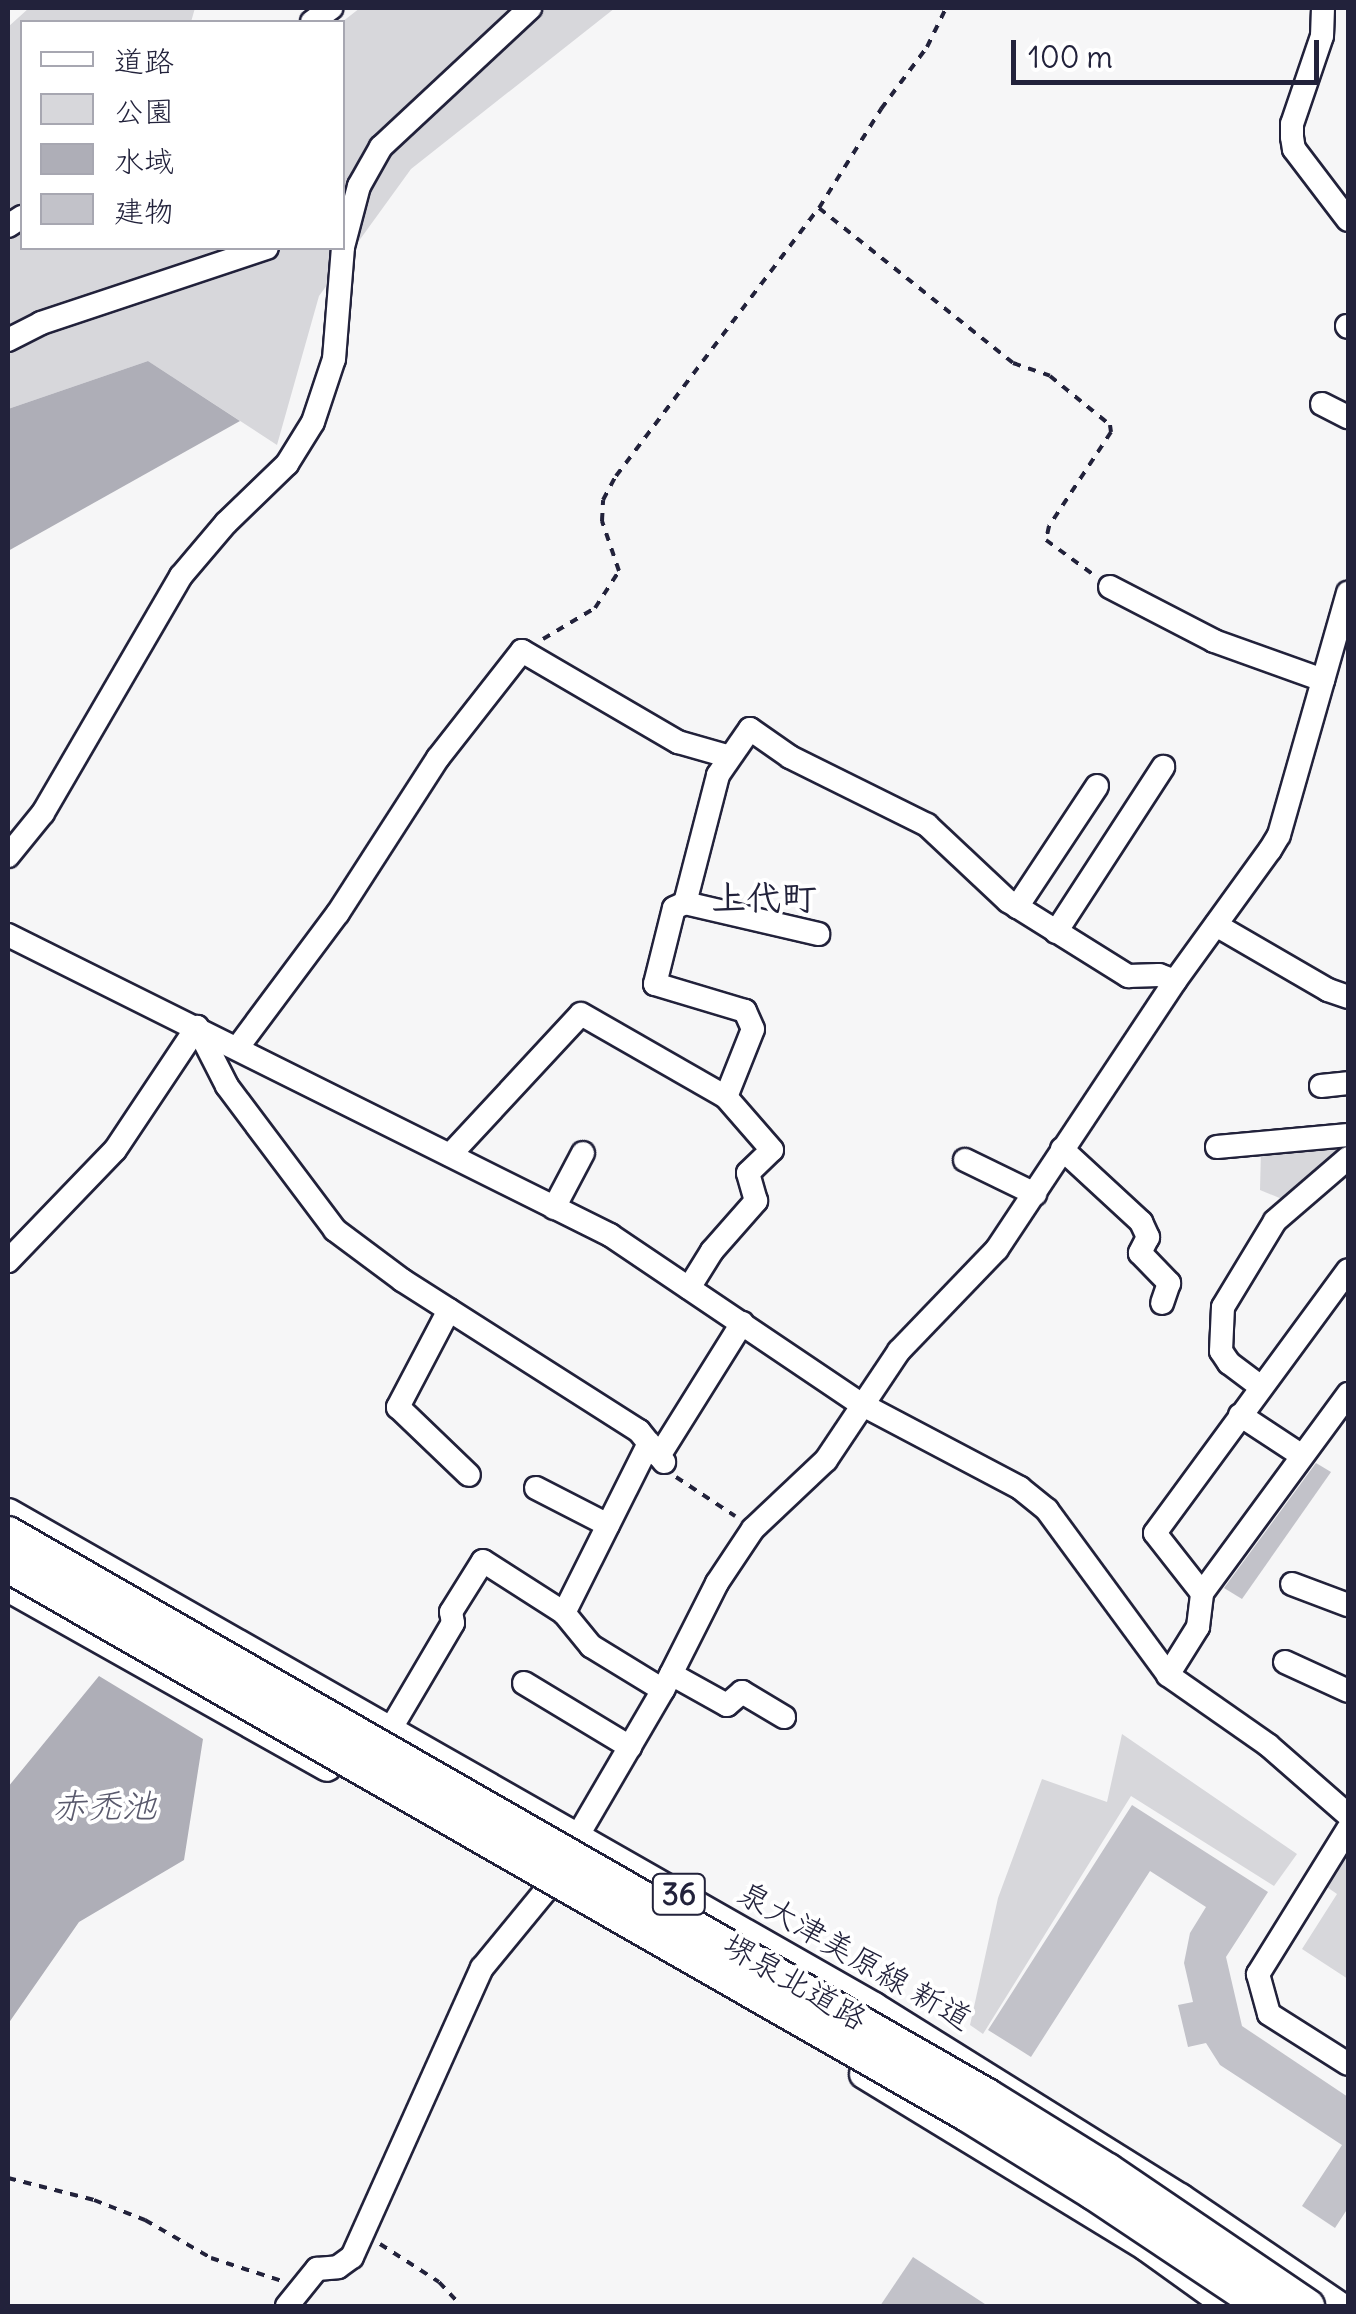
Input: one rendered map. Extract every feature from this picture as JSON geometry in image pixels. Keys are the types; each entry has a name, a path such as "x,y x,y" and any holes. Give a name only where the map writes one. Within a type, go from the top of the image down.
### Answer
{"highway":[{"name":"堺泉北道路","path":"8,1533 987,2094 1327,2305"},
{"name":"堺泉北道路","path":"8,1566 967,2115 1094,2193 1262,2306"}],"main road":[{"name":"泉大津美原線 新道","path":"8,1512 577,1835 1028,2100 1327,2305"},
{"name":"36","path":"8,1587 546,1890 993,2151 1146,2247 1230,2306"}],"street":[{"path":"347,216 358,186 381,147 530,8"},
{"path":"1323,8 1322,36 1292,124 1292,138 1294,149 1348,220"},
{"path":"8,340 74,311 261,250"},
{"path":"8,856 43,814 181,576 226,523 287,464 313,422 334,359 343,250"},
{"path":"1110,587 1214,641 1333,676"},
{"path":"295,2296 317,2269 338,2267 352,2258 392,2175 434,2066 482,1968 546,1890 667,1682 717,1583 753,1529 826,1460 899,1351 997,1249 1175,982 1279,835 1333,676 1348,593"},
{"path":"238,1047 338,913 438,758 522,651 678,742 727,756"},
{"path":"685,903 718,775 727,756 750,729 790,757 927,825 1016,906 1128,976 1159,975 1175,982"},
{"path":"1056,932 1163,767"},
{"path":"1016,906 1097,786"},
{"path":"1079,812 1118,836"},
{"path":"726,1097 753,1028 746,1011 655,984 674,908 685,903 818,934"},
{"path":"1216,925 1328,990 1348,997"},
{"path":"8,935 610,1234 860,1404 1020,1488 1048,1510 1168,1674 1268,1745 1348,1815"},
{"path":"450,1154 581,1014 726,1097 772,1150 748,1174 756,1201 712,1251 689,1288"},
{"path":"8,1261 115,1150 196,1027"},
{"path":"196,1027 237,1102 335,1230 450,1310 639,1431 657,1454"},
{"path":"1321,1086 1348,1083"},
{"path":"1217,1147 1348,1135"},
{"path":"1062,1149 1141,1222 1148,1237 1140,1253 1169,1283 1162,1302"},
{"path":"554,1208 583,1153"},
{"path":"1260,1386 1220,1351 1223,1307 1275,1221 1348,1158"},
{"path":"965,1160 1035,1194"},
{"path":"1202,1593 1155,1533 1348,1270"},
{"path":"450,1310 398,1406 469,1475"},
{"path":"564,1613 608,1524 742,1323"},
{"path":"1168,1674 1198,1628 1202,1593 1348,1394"},
{"path":"1240,1415 1302,1455"},
{"path":"536,1488 608,1524"},
{"path":"390,1730 453,1624 451,1612 483,1562 564,1613 591,1646 727,1705 742,1692 784,1717"},
{"path":"1292,1584 1348,1605"},
{"path":"1284,1662 1348,1691"},
{"path":"524,1684 630,1748"},
{"path":"1348,1829 1258,1974 1269,2014 1348,2064"}],"path":[{"path":"522,651 595,608 619,572 602,521 603,500 616,476 819,208 880,109 927,47 946,8"},
{"path":"819,208 1013,364 1050,376 1110,425 1111,432 1049,526 1046,540 1110,587"},
{"path":"657,1454 671,1473 753,1529"},
{"path":"8,2178 94,2200 145,2220 212,2258 295,2296"},
{"path":"364,2234 439,2282 462,2306"}],"green space":[{"path":"29,8 195,8 192,20 20,20 20,250 345,250 345,20 360,8 615,8 411,169 319,296 277,445 148,361 8,409 8,27"},
{"path":"1337,1142 1342,1152 1282,1199 1260,1190 1261,1150"},
{"path":"1122,1734 1297,1854 1274,1886 1131,1796 983,2034 970,2025 998,1898 1042,1779 1107,1802"},
{"path":"1348,1848 1348,1979 1302,1949 1337,1894 1324,1885"}],"water":[{"path":"148,361 240,421 8,551 8,409"},
{"name":"赤禿池","path":"99,1676 203,1739 184,1860 79,1922 8,2024 8,1787"}],"building":[{"path":"1316,1463 1331,1472 1242,1599 1224,1588"},
{"path":"1132,1805 1268,1892 1226,1957 1242,2026 1348,2097 1348,2208 1335,2228 1302,2206 1342,2145 1220,2065 1206,2043 1188,2047 1178,2005 1193,2002 1184,1963 1190,1933 1206,1907 1150,1871 1031,2057 988,2030"},
{"path":"913,2257 988,2306 880,2306"}],"district":[{"name":"上代町","path":"764,897"}]}
